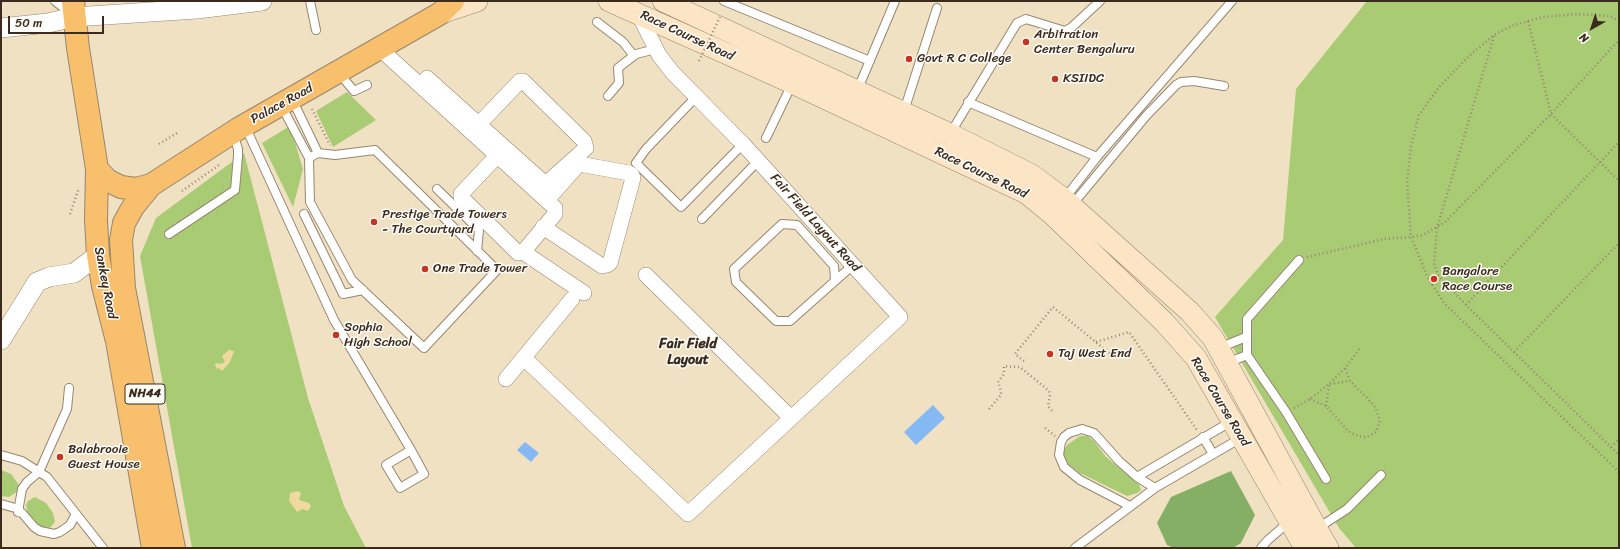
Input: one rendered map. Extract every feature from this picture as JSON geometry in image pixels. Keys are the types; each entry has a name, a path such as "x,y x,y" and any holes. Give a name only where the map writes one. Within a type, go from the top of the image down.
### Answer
{"main road":[{"name":"Palace Road","path":"133,207 151,185 239,128 339,72 447,7 477,1"},
{"name":"Race Course Road","path":"609,1 792,83 1026,193 1054,216 1164,322 1196,358 1305,548"},
{"name":"Race Course Road","path":"663,1 950,134 1032,175 1068,202 1190,312 1213,338 1328,548"},
{"name":"Sankey Road","path":"74,9 97,169 96,220 102,286 117,341 153,548"},
{"path":"97,169 107,180 121,187 136,189 151,185"},
{"name":"Sankey Road","path":"133,207 124,222 121,240 124,288 174,548"},
{"path":"98,255 121,240"}],"street":[{"path":"1,28 48,23 74,9 197,9 262,1"},
{"name":"Fair Field Layout Road","path":"524,358 688,514 900,317 743,144 672,72 656,49 638,13"},
{"path":"383,45 479,124 542,181 546,182 586,148 584,141 523,81 520,81 479,124"},
{"path":"383,45 497,156 547,200 556,210 555,214 523,252"},
{"path":"497,156 461,194 461,197 518,253 523,252 578,296 506,379"},
{"path":"543,227 602,266 607,265 610,263 633,178 632,175 628,173 579,164 547,200"},
{"path":"1,340 37,282 49,277 74,273 98,255"},
{"path":"646,275 791,418"}],"lane":[{"path":"55,1 74,9"},
{"path":"310,1 316,30"},
{"path":"724,1 870,61"},
{"path":"857,92 895,1"},
{"path":"950,134 968,102 1020,21 1026,19 1065,31 1072,27 1100,1"},
{"path":"1068,202 1097,157 1232,1"},
{"path":"903,112 937,8"},
{"path":"597,22 623,42 634,56"},
{"path":"608,96 619,83 618,68 634,56 656,49"},
{"path":"339,72 352,90 356,91 367,85"},
{"path":"1068,202 1176,85 1181,82 1194,81 1224,86"},
{"path":"766,138 792,83"},
{"path":"696,97 646,149 636,163 681,207 743,144"},
{"path":"286,101 318,153"},
{"path":"286,101 309,158 310,202 352,280 424,348 497,270 375,150 334,155 318,153 309,158"},
{"path":"968,102 1097,157"},
{"path":"169,234 235,190 239,128"},
{"path":"239,128 334,320 411,450 424,474 400,488 386,465 411,450"},
{"path":"702,219 758,161"},
{"path":"437,189 479,230 477,251"},
{"path":"304,214 343,294 363,290"},
{"path":"835,280 834,266 797,224 782,224 734,269 736,282 776,321 790,321 853,265"},
{"path":"1299,260 1247,319 1246,355 1286,412 1326,479"},
{"path":"1222,356 1246,336"},
{"path":"1222,356 1246,355"},
{"path":"69,388 68,409 39,472 26,482 22,489 18,512 22,513 34,527 40,531 54,534 65,529 74,520 76,514"},
{"path":"1130,506 1080,480 1064,467 1059,455 1061,442 1069,433 1082,429 1094,433 1119,461 1137,477 1155,488"},
{"path":"1137,477 1203,437 1237,429"},
{"path":"1075,548 1155,488 1213,454 1237,429"},
{"path":"1203,437 1213,454"},
{"path":"1,456 22,461 47,477 103,548"},
{"path":"1317,529 1347,510 1381,475"},
{"path":"1,504 19,509"},
{"path":"1261,548 1290,521"}],"path":[{"path":"1619,21 1610,16 1578,14 1543,17 1511,26 1494,35 1468,56 1444,82 1420,115 1411,146 1407,182 1411,237 1428,278 1444,303 1619,472"},
{"path":"699,61 720,17"},
{"path":"1528,21 1551,114 1619,181"},
{"path":"1494,35 1437,228 1434,265 1441,278 1466,305 1619,455"},
{"path":"1299,260 1320,253 1384,238 1423,235 1437,228 1444,223 1551,114 1619,40"},
{"path":"312,109 334,155"},
{"path":"159,144 177,133"},
{"path":"1466,305 1619,142"},
{"path":"182,191 219,165"},
{"path":"70,214 79,187"},
{"path":"1514,352 1619,243"},
{"path":"1432,285 1441,278"},
{"path":"1024,361 1015,354 1053,307 1114,357"},
{"path":"1096,342 1129,332 1203,437"},
{"path":"1286,412 1310,399 1329,384 1345,368 1361,346"},
{"path":"989,409 1001,395 1002,391 998,382 1004,374 1004,366 1020,367 1049,391 1050,395 1048,406 1054,413"},
{"path":"1310,399 1326,406 1348,431 1356,435 1367,437 1376,432 1380,421 1375,407 1350,381 1345,368"},
{"path":"1329,384 1350,381"},
{"path":"1326,406 1329,384"},
{"path":"1611,448 1619,439"}],"green space":[{"name":"Bangalore Race Course","path":"1367,1 1619,1 1619,548 1356,548 1339,528 1215,317 1283,240 1296,89"},
{"path":"347,92 376,120 333,147 316,111"},
{"path":"290,126 303,169 293,207 262,143"},
{"path":"244,153 308,398 344,506 366,548 192,548 140,256 156,218"},
{"path":"1080,436 1088,436 1094,441 1106,457 1139,484 1141,490 1127,496 1080,473 1067,463 1063,452 1067,445"},
{"path":"1,470 11,474 19,485 18,491 9,497 1,496"},
{"path":"1231,471 1255,515 1241,543 1233,548 1174,548 1167,545 1157,523 1171,497"},
{"path":"35,497 46,503 53,513 55,522 49,529 46,530 38,526 28,515 26,505 28,501"}],"sand":[{"path":"229,350 234,351 230,362 222,371 219,368 217,369 215,365 216,363 221,364 225,362 222,356"},
{"path":"298,491 301,493 299,500 309,503 311,506 308,511 302,509 297,512 289,501 290,493"}],"water":[{"path":"933,405 945,418 916,445 904,432"},
{"path":"525,442 539,453 531,462 517,450"}],"place":[{"name":"Arbitration Center Bengaluru","path":"1026,42"},
{"name":"Govt R C College","path":"909,59"},
{"name":"KSIIDC","path":"1055,79"},
{"name":"Prestige Trade Towers - The Courtyard","path":"374,222"},
{"name":"One Trade Tower","path":"425,269"},
{"name":"Bangalore Race Course","path":"1434,279"},
{"name":"Sophia High School","path":"336,335"},
{"name":"Taj West End","path":"1050,354"},
{"name":"Balabrooie Guest House","path":"60,457"}],"district":[{"name":"Fair Field Layout","path":"688,352"}]}
